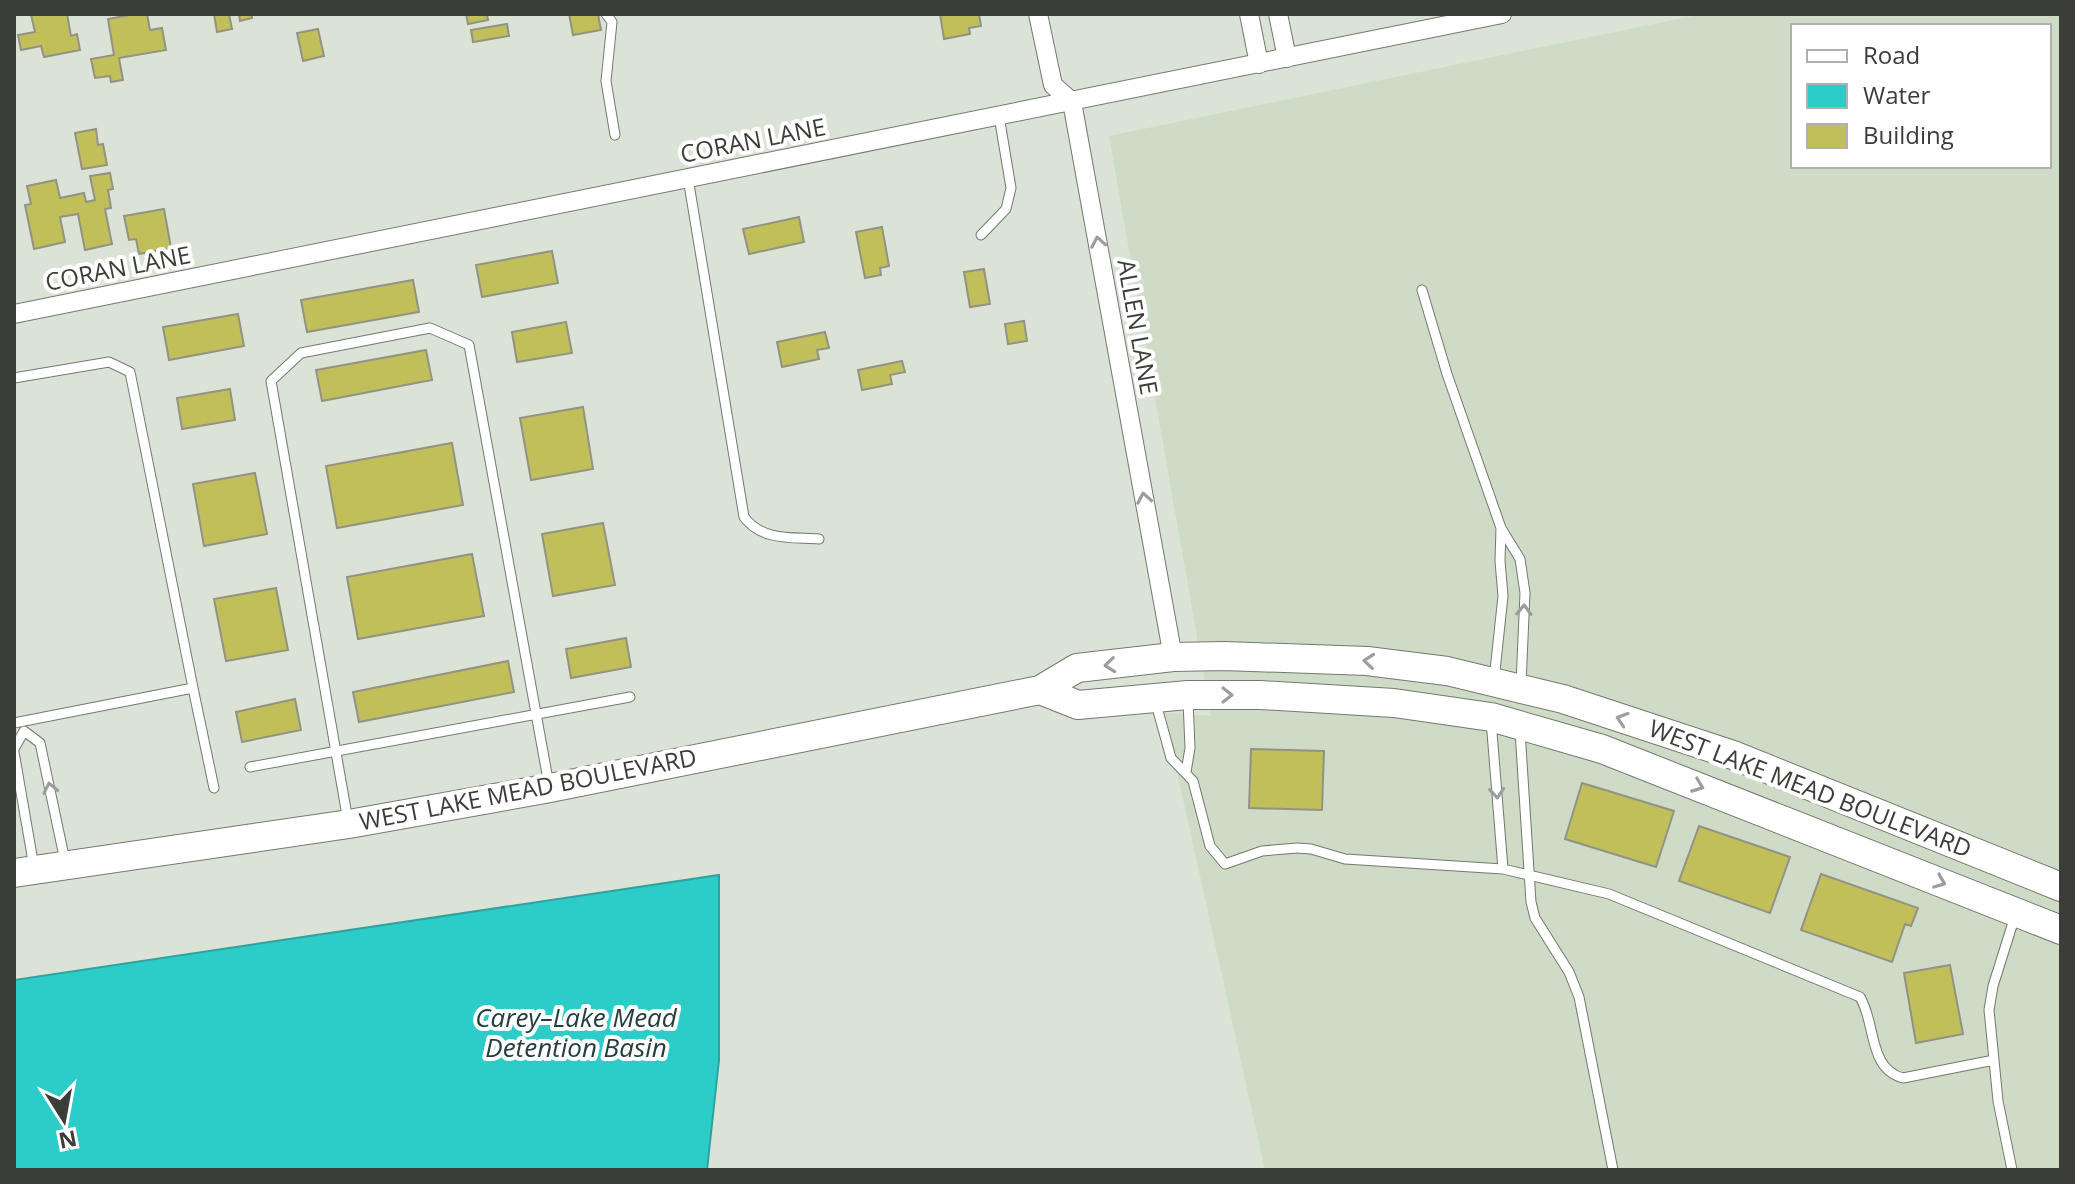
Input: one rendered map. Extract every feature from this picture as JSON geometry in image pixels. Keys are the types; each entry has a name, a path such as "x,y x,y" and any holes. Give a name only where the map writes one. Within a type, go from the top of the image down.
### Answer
{"main road":[{"name":"WEST LAKE MEAD BOULEVARD","path":"24,871 349,824 550,788 1040,690 1077,668 1173,657 1224,656 1367,661 1447,671 1508,684 1733,755 2061,887"},
{"path":"1491,717 1508,684"},
{"path":"1508,684 1519,724"},
{"name":"WEST LAKE MEAD BOULEVARD","path":"1040,690 1078,705 1188,695 1322,697 1394,703 1491,717 1602,749 2061,930"},
{"path":"2016,912 2029,874"}],"street":[{"name":"ALLEN LANE","path":"1038,14 1053,85 1072,102 1173,657"},
{"path":"1249,14 1259,64"},
{"path":"1278,14 1287,58"},
{"name":"CORAN LANE","path":"14,314 1502,14"}],"lane":[{"path":"606,14 612,22 606,81 615,135"},
{"path":"981,235 1006,209 1011,188 999,116"},
{"path":"688,178 744,517 752,529 767,535 819,539"},
{"path":"1422,290 1447,374 1501,528 1520,559 1525,593 1508,684"},
{"path":"349,824 271,381 301,353 430,328 469,345 550,788"},
{"path":"14,378 109,362 130,372 214,788"},
{"path":"1501,528 1500,561 1508,684"},
{"path":"20,725 193,688"},
{"path":"1186,772 1190,748 1188,695"},
{"path":"250,767 630,697"},
{"path":"1155,697 1171,758 1193,781 1210,846 1225,864 1262,851 1311,849 1345,859 1503,869 1609,894 1853,992 1866,1006 1881,1066 1892,1075 1903,1078 1994,1060"},
{"path":"1491,717 1503,869"},
{"path":"1519,724 1529,876 1535,918 1569,972 1579,997 1613,1170"},
{"path":"20,725 14,750 24,871"},
{"path":"20,725 40,743 66,865"},
{"path":"2012,1170 1998,1101 1989,1010 1993,986 2016,912"}],"shaded area":[{"path":"1703,14 2061,14 2061,1170 1265,1170 1164,713 1211,716 1109,136"}],"water":[{"name":"Carey–Lake Mead Detention Basin","path":"719,875 719,1060 707,1170 14,1170 14,980"}],"building":[{"path":"67,14 71,36 77,34 80,50 44,57 41,46 21,50 18,35 35,32 31,15"},
{"path":"147,14 150,30 162,28 166,50 119,58 123,80 111,82 110,76 95,78 91,59 114,55 108,19"},
{"path":"214,14 229,14 232,29 217,32"},
{"path":"239,14 252,14 252,18 240,21"},
{"path":"466,14 487,14 488,20 468,24"},
{"path":"569,14 598,14 601,30 573,35"},
{"path":"940,14 979,14 981,26 969,28 970,34 944,39"},
{"path":"507,24 509,36 473,42 471,30"},
{"path":"318,29 324,56 303,61 297,33"},
{"path":"96,129 98,145 103,144 107,165 82,169 75,133"},
{"path":"110,173 113,189 108,190 111,208 105,209 112,244 85,250 78,214 60,217 65,242 34,249 25,205 31,204 27,186 56,180 60,198 84,193 86,202 95,200 90,176"},
{"path":"164,209 171,248 139,254 136,239 129,240 124,216"},
{"path":"799,217 804,242 749,254 743,229"},
{"path":"882,227 889,266 880,268 881,275 865,278 856,232"},
{"path":"552,251 558,283 482,297 476,265"},
{"path":"984,269 990,304 970,307 964,272"},
{"path":"413,280 419,312 307,332 301,300"},
{"path":"238,314 244,346 169,360 163,327"},
{"path":"1024,321 1027,341 1008,344 1005,324"},
{"path":"566,322 572,353 517,362 512,332"},
{"path":"825,332 829,348 817,350 819,359 782,367 777,342"},
{"path":"426,350 432,380 322,401 316,370"},
{"path":"902,361 905,372 890,375 892,384 862,390 858,370"},
{"path":"230,389 235,420 182,429 177,398"},
{"path":"583,407 593,469 531,480 520,418"},
{"path":"452,443 463,505 337,528 326,466"},
{"path":"255,473 267,534 204,546 193,484"},
{"path":"603,523 615,585 553,596 542,534"},
{"path":"472,554 484,616 358,639 347,577"},
{"path":"276,588 288,650 226,661 214,599"},
{"path":"626,638 631,667 571,678 566,649"},
{"path":"508,661 514,692 359,722 353,692"},
{"path":"295,699 301,730 242,742 236,712"},
{"path":"1251,749 1324,751 1322,810 1249,808"},
{"path":"1582,783 1674,811 1656,867 1565,839"},
{"path":"1699,826 1790,857 1770,913 1679,881"},
{"path":"1821,874 1918,908 1911,926 1905,924 1892,962 1801,930"},
{"path":"1950,965 1963,1034 1916,1043 1904,973"}]}
